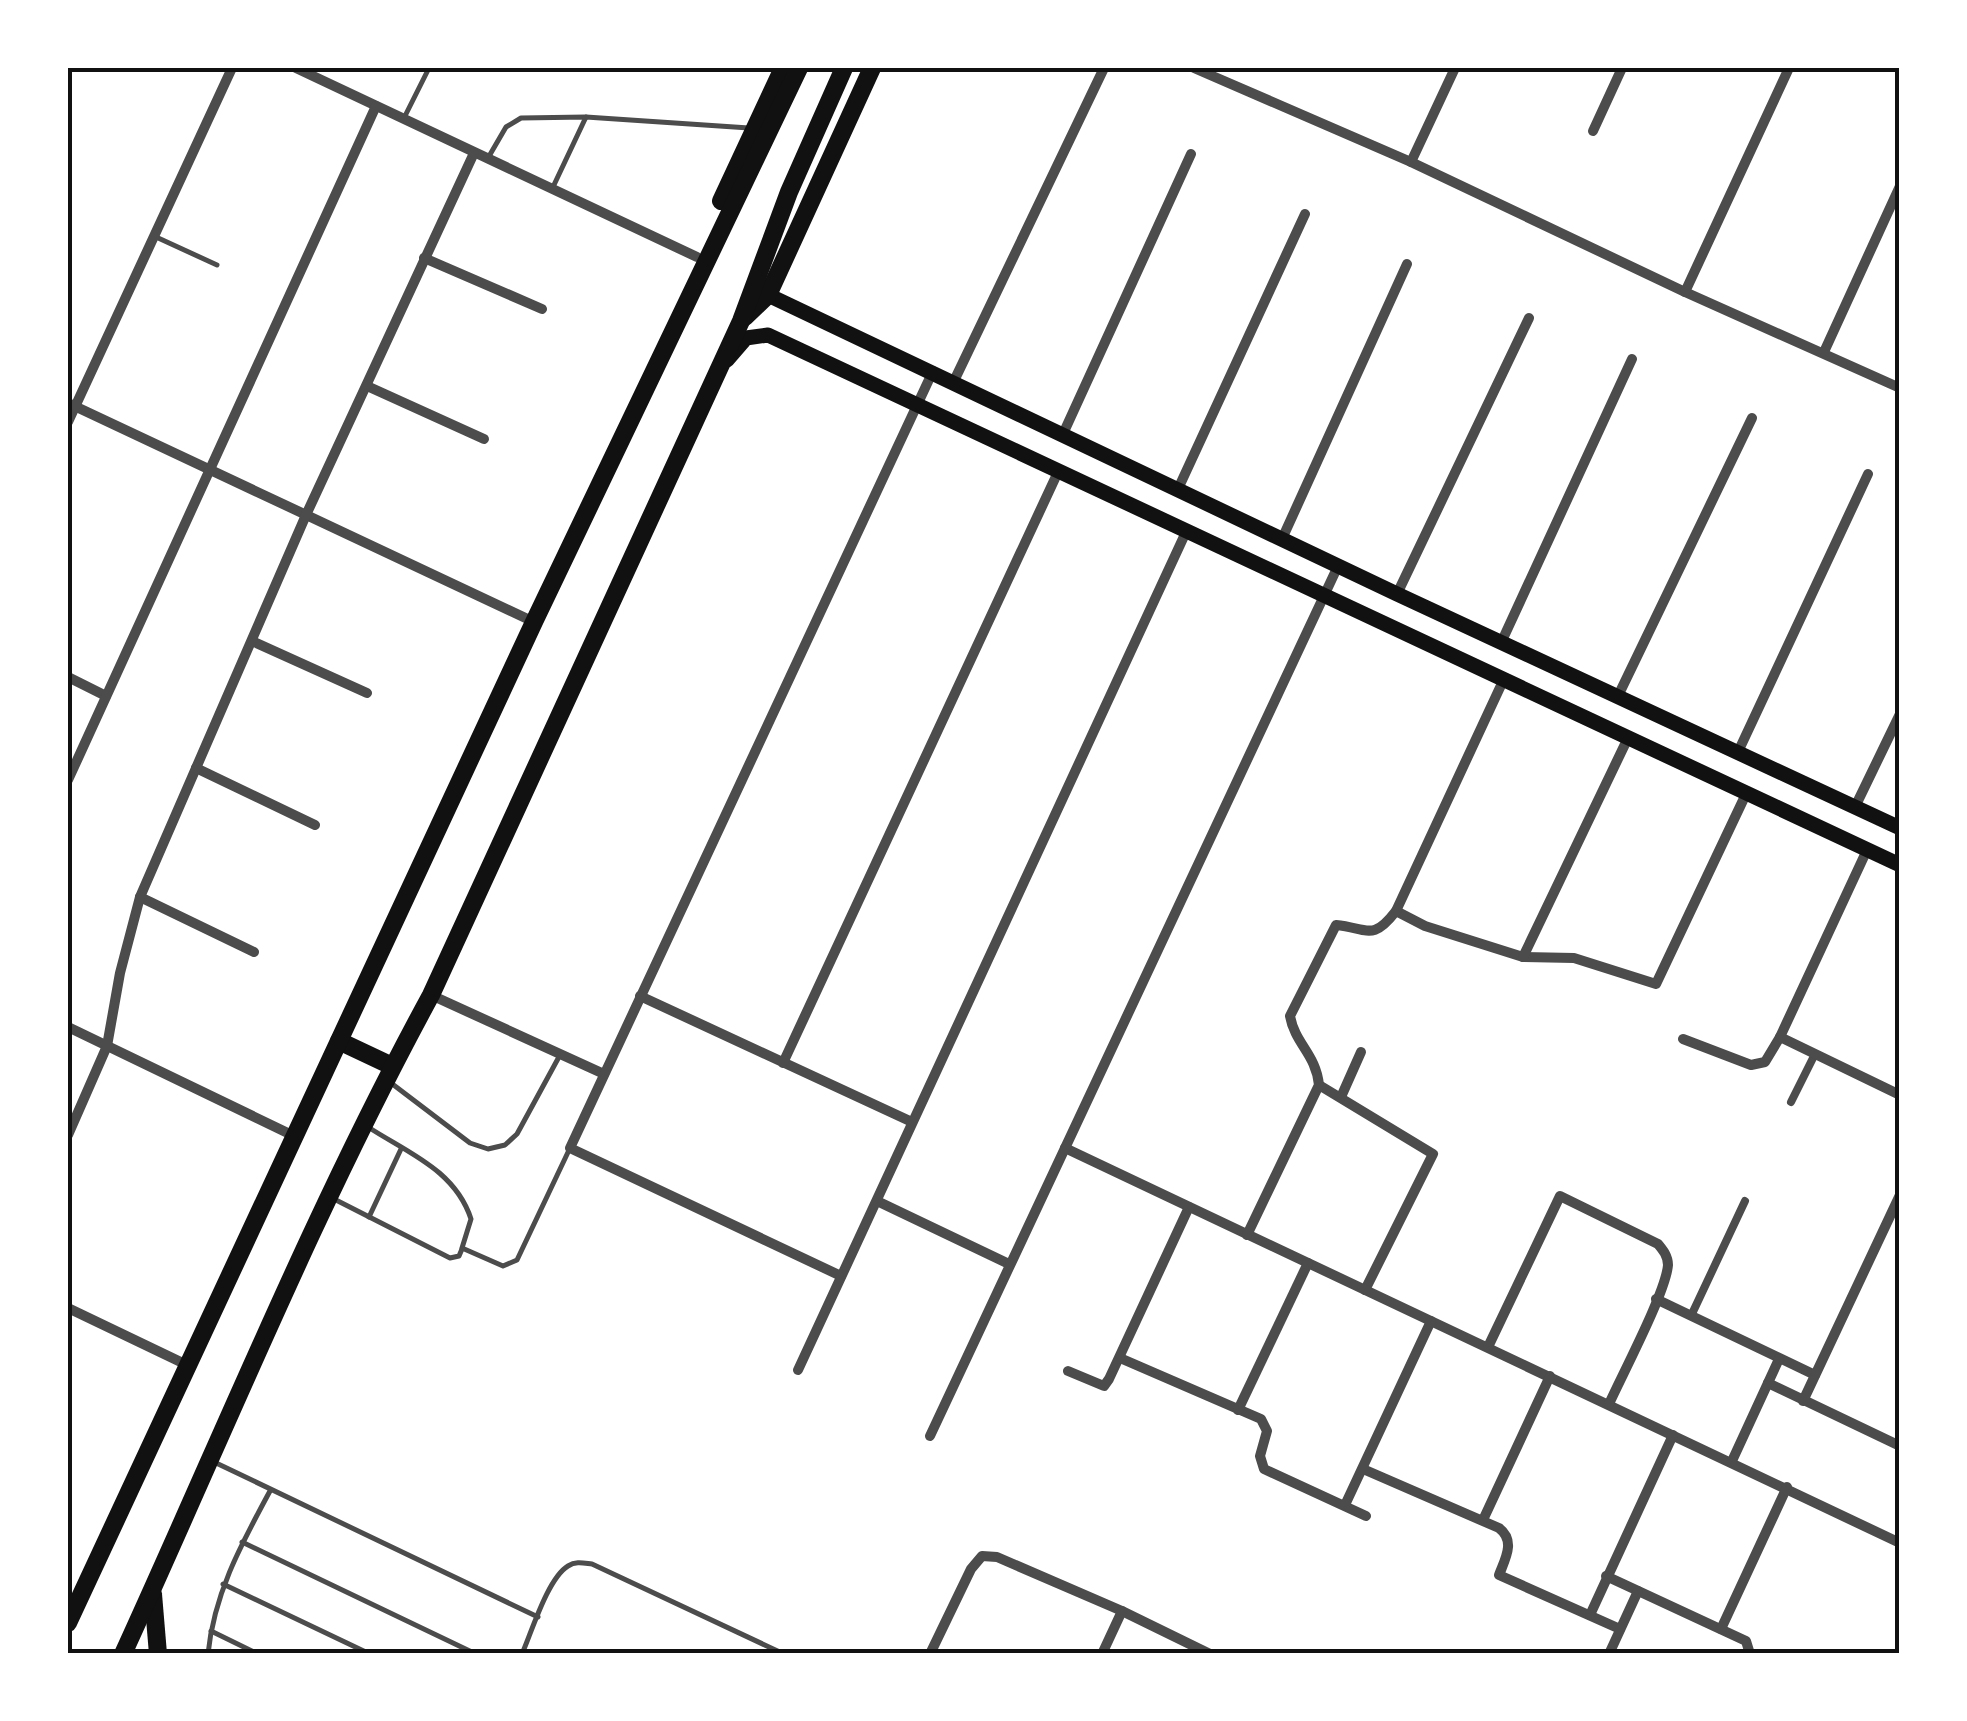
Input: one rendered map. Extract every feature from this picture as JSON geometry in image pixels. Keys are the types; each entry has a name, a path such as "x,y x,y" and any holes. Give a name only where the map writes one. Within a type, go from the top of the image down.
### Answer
{"highway":[{"path":"122,1654 329,1197 431,995 741,321 789,192 844,68"},
{"path":"741,321 768,295 872,68"},
{"path":"680,314 697,257 755,128 792,70"},
{"path":"68,1623 792,70"},
{"path":"338,1041 389,1072"},
{"path":"68,1593 89,1576"},
{"path":"152,1590 158,1654"}],"main road":[{"path":"768,295 1900,828"},
{"path":"718,370 746,338 768,335 1900,865"},
{"path":"1788,813 1802,782"}],"street":[{"path":"68,422 71,404 232,68"},
{"path":"296,68 697,257"},
{"path":"954,381 1104,68"},
{"path":"1194,68 1410,162 1684,292 1900,388"},
{"path":"1410,162 1455,68"},
{"path":"1593,132 1622,68"},
{"path":"1684,292 1789,68"},
{"path":"68,780 376,106"},
{"path":"68,1134 107,1046 120,973 140,897 306,515 474,153"},
{"path":"1064,434 1191,154"},
{"path":"1824,352 1900,186"},
{"path":"1178,489 1306,214"},
{"path":"424,258 542,309"},
{"path":"1282,540 1407,264"},
{"path":"1396,594 1529,318"},
{"path":"1501,642 1632,358"},
{"path":"841,1276 570,1148 933,371"},
{"path":"367,386 484,440"},
{"path":"71,404 534,622"},
{"path":"1618,696 1752,418"},
{"path":"783,1063 1058,472"},
{"path":"1738,752 1868,474"},
{"path":"798,1370 1186,532"},
{"path":"930,1436 1338,566"},
{"path":"252,641 366,693"},
{"path":"68,677 106,696"},
{"path":"1248,1235 1319,1085 1317,1067 1296,1037 1290,1016 1336,925 1375,932 1396,910 1503,682"},
{"path":"1855,806 1900,714"},
{"path":"1523,957 1627,740"},
{"path":"196,768 314,825"},
{"path":"1396,910 1425,926 1523,957 1574,958 1656,984 1746,794"},
{"path":"1683,1040 1751,1065 1765,1062 1867,850"},
{"path":"140,897 254,952"},
{"path":"431,995 604,1074"},
{"path":"640,996 912,1122"},
{"path":"68,1027 294,1136"},
{"path":"1780,1037 1900,1095"},
{"path":"1341,1097 1361,1052"},
{"path":"1790,1102 1816,1054"},
{"path":"1319,1085 1433,1154 1365,1290"},
{"path":"1065,1148 1900,1543"},
{"path":"1804,1400 1900,1195"},
{"path":"1488,1347 1560,1196 1658,1244 1666,1256 1668,1267 1656,1299 1609,1404"},
{"path":"877,1200 1010,1264"},
{"path":"1691,1316 1745,1200"},
{"path":"1068,1371 1104,1386 1189,1207"},
{"path":"1238,1410 1308,1263"},
{"path":"1656,1299 1815,1374"},
{"path":"68,1308 187,1365"},
{"path":"1345,1506 1431,1321"},
{"path":"1120,1358 1261,1420 1267,1431 1261,1463 1270,1473 1366,1516"},
{"path":"1732,1462 1780,1358"},
{"path":"1483,1520 1550,1376"},
{"path":"1768,1384 1900,1446"},
{"path":"1590,1615 1674,1435"},
{"path":"1363,1468 1483,1520 1507,1536 1509,1546 1499,1575 1620,1629"},
{"path":"1721,1629 1788,1487"},
{"path":"930,1654 971,1569 982,1556 996,1557 1122,1611 1210,1654"},
{"path":"1606,1576 1746,1642 1750,1654"},
{"path":"1609,1654 1638,1591"},
{"path":"1102,1654 1122,1611"}],"lane":[{"path":"404,119 429,68"},
{"path":"488,158 512,121 586,117 755,128"},
{"path":"552,188 586,117"},
{"path":"154,236 217,265"},
{"path":"389,1072 470,1143 488,1149 505,1145 517,1134 560,1055"},
{"path":"329,1197 450,1258 459,1256 471,1219 461,1196 439,1170 364,1125"},
{"path":"462,1248 503,1266 517,1260 570,1148"},
{"path":"368,1216 401,1149"},
{"path":"211,1461 538,1618"},
{"path":"208,1654 210,1630 223,1584 270,1491"},
{"path":"242,1542 476,1654"},
{"path":"522,1654 555,1578 576,1562 592,1564 784,1654"},
{"path":"223,1584 370,1654"},
{"path":"210,1630 258,1654"}]}
